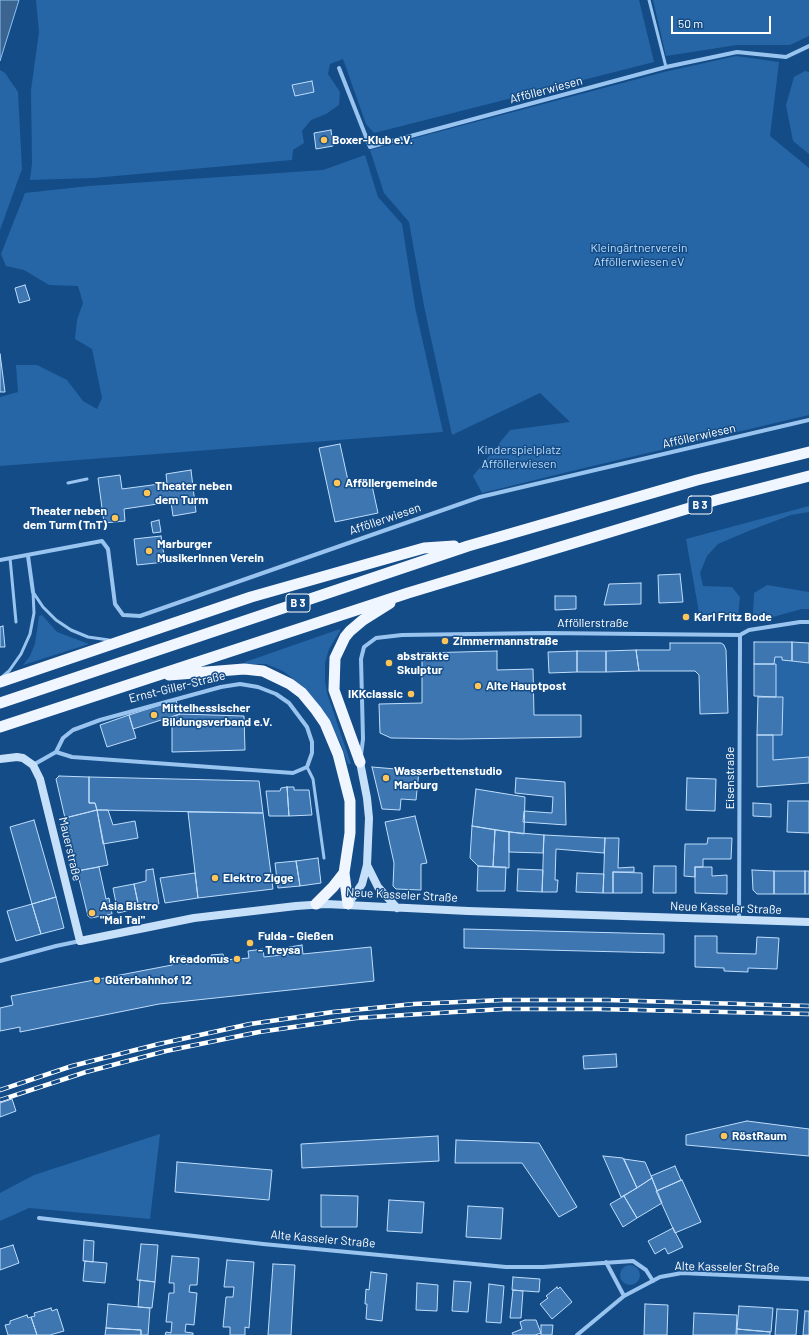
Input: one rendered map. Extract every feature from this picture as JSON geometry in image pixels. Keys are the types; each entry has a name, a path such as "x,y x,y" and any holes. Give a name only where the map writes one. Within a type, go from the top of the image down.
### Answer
{"highway":[{"name":"B 3","path":"0,703 468,546 689,482 809,452"},
{"name":"B 3","path":"0,727 134,681 408,593 716,500 809,476"},
{"name":"B 3","path":"0,682 251,597 424,548 468,546"},
{"path":"360,762 334,690 335,658 345,637 350,631 363,620 408,593"},
{"path":"148,677 244,669 276,676 302,693 325,723 338,754 346,783 351,816 344,873 348,904"},
{"path":"316,904 333,887 344,873"}],"main road":[{"path":"0,759 17,757 28,761 33,765"},
{"path":"348,904 362,884 368,865 369,818 360,762"},
{"name":"Mauerstraße","path":"33,765 43,789 80,941"},
{"path":"368,865 378,887 397,908"},
{"name":"Neue Kasseler Straße","path":"80,941 194,918 316,904 348,904 397,908 739,921 809,922"}],"street":[{"name":"Afföllerwiesen","path":"339,68 370,147 666,67 737,52 786,57 809,46"},
{"name":"Afföllerwiesen","path":"0,560 102,541 108,549 115,604 123,615 140,616 480,497 809,420"},
{"path":"28,556 33,592"},
{"name":"Afföllerstraße","path":"360,762 363,739 360,682 362,651 366,644 376,638 402,635 544,633 740,635 749,630 809,622"},
{"name":"Eisenstraße","path":"739,921 740,635"},
{"name":"Ernst-Giller-Straße","path":"56,752 62,738 73,730 100,720 221,687 240,684 258,687 276,694 289,703 308,727 312,742 312,753 307,767"},
{"path":"33,765 56,752 72,757 293,773 307,767"},
{"name":"Neue Kasseler Straße","path":"0,962 56,946 80,941"},
{"name":"Alte Kasseler Straße","path":"40,1218 264,1244 506,1267 543,1267 606,1262 633,1262 646,1270 653,1281 660,1277 682,1273 809,1279"},
{"path":"606,1262 624,1296"},
{"path":"577,1335 624,1296 653,1281"}],"lane":[{"path":"649,0 666,67"},
{"path":"68,483 87,480"},
{"path":"10,558 16,622"},
{"path":"33,592 43,607 56,620 71,630 93,638 123,640"},
{"path":"0,679 9,671 22,654 30,634 34,613 33,592"},
{"path":"307,767 313,779 324,858"}],"green space":[{"path":"36,0 639,0 654,62 374,133 366,124 343,59 330,64 328,74 340,92 339,105 326,114 311,120 302,131 304,143 293,150 292,160 94,178 30,180 32,164 31,90 39,32"},
{"path":"653,0 809,0 809,36 790,45 737,45 666,56"},
{"name":"Kleingärtnerverein Afföllerwiesen eV","path":"736,56 779,62 770,136 809,168 809,415 482,493 473,476 510,430 570,422 540,393 452,435 424,306 409,222 384,193 370,150 664,72"},
{"path":"0,70 5,73 18,92 22,169 0,230"},
{"path":"805,71 809,72 809,154 793,141 786,105 794,77"},
{"path":"365,155 378,197 402,224 415,307 443,432 0,466 0,397 18,392 16,365 37,365 67,380 83,401 97,409 102,398 92,349 75,339 77,320 83,303 78,286 49,285 24,270 6,266 1,254 25,193 89,186 323,170"},
{"path":"809,506 809,512 791,515 718,544 707,556 700,573 703,586 732,587 740,597 738,616 700,618 686,539"},
{"path":"767,585 809,592 809,609 802,609 769,618 753,614 754,593"},
{"path":"42,615 57,632 89,644 23,665 30,656 35,644 39,616"},
{"path":"340,629 329,649 325,663 325,681 327,693 351,764 348,764 340,742 324,711 305,688 283,671 266,664 246,664 245,662"},
{"path":"775,657 782,657 782,660 809,663 809,757 773,760 773,735 782,735 783,697 776,697"},
{"path":"160,1134 150,1219 29,1208 0,1221 0,1193 34,1175"},
{"path":"630,1265 637,1268 640,1275 637,1282 630,1285 623,1282 620,1275 623,1268"}],"shaded area":[{"path":"0,0 19,0 0,61"}],"building":[{"path":"312,81 314,92 295,96 292,85"},
{"name":"Boxer-Klub e.V.","path":"331,130 333,146 316,149 314,133"},
{"path":"25,285 30,300 19,303 15,288"},
{"path":"0,354 5,392 0,392"},
{"name":"Afföllergemeinde","path":"340,444 349,485 371,481 378,513 335,522 319,448"},
{"name":"Theater neben dem Turm","path":"191,470 196,512 173,516 171,502 124,509 125,521 104,523 98,478 120,475 122,489 167,483 166,474"},
{"path":"159,520 161,532 153,533 151,522"},
{"name":"Marburger MusikerInnen Verein","path":"161,536 165,562 137,565 134,539"},
{"path":"680,574 683,602 659,603 658,575"},
{"path":"641,583 641,604 604,605 609,584"},
{"path":"555,596 576,596 576,609 555,610"},
{"path":"3,626 5,647 0,647 0,627"},
{"path":"754,642 792,642 792,661 782,660 782,657 775,657 774,664 754,664"},
{"path":"792,642 809,643 809,663 792,661"},
{"path":"670,643 721,643 724,645 726,650 728,713 700,714 699,675 695,671 639,671 636,650 670,650"},
{"path":"636,650 639,671 606,672 606,651"},
{"name":"Alte Hauptpost","path":"497,651 497,670 533,669 534,715 581,715 581,737 459,739 391,738 380,733 379,704 422,703 422,653"},
{"path":"577,651 606,651 606,672 577,672"},
{"path":"577,651 577,672 549,673 548,652"},
{"path":"754,664 776,664 776,697 754,696"},
{"path":"758,697 783,697 782,735 757,735"},
{"path":"176,700 180,714 133,729 129,715"},
{"path":"180,714 244,716 245,750 172,752 172,717"},
{"path":"129,715 136,738 107,747 100,725"},
{"path":"757,735 773,735 773,760 809,757 809,783 757,787"},
{"path":"372,767 419,771 416,800 401,799 400,810 382,809"},
{"path":"59,776 89,777 89,803 95,803 97,810 65,818 56,779"},
{"path":"89,777 259,781 263,813 97,810 95,803 89,803"},
{"path":"516,778 565,782 566,825 523,822 524,811 552,813 553,797 515,793"},
{"path":"687,778 716,779 715,811 686,810"},
{"path":"287,787 294,787 294,790 309,790 312,815 289,816"},
{"path":"287,787 289,816 269,816 266,791 280,791 281,788"},
{"path":"476,789 525,797 524,834 472,826"},
{"path":"788,801 809,801 809,833 787,832"},
{"path":"753,803 771,804 771,817 753,816"},
{"path":"97,810 108,865 77,871 65,818"},
{"path":"97,810 108,810 113,825 135,821 138,838 103,844"},
{"path":"188,812 263,813 273,889 198,898"},
{"path":"415,816 427,863 421,864 421,890 396,889 393,886 394,863 385,822"},
{"path":"34,820 56,897 32,904 10,827"},
{"path":"472,826 495,830 493,867 478,866 470,858"},
{"path":"495,830 509,832 509,868 493,867"},
{"path":"509,832 544,835 543,853 509,852"},
{"path":"544,835 605,838 604,853 556,849 555,880 558,880 557,892 542,892"},
{"path":"605,838 619,838 618,868 634,867 634,872 613,872 613,893 603,893"},
{"path":"708,838 732,838 731,859 703,859 703,867 695,867 695,877 684,876 685,844 707,844"},
{"path":"318,858 321,883 300,886 296,861"},
{"path":"296,861 300,886 278,888 275,863"},
{"path":"478,866 506,867 505,891 477,891"},
{"path":"654,866 676,866 676,893 653,893"},
{"path":"99,867 106,899 109,898 112,914 91,918 88,916 77,871"},
{"path":"695,867 712,867 712,876 727,875 727,894 695,893"},
{"path":"153,869 159,904 139,908 134,884 146,881 146,870"},
{"path":"518,869 543,870 542,892 517,891"},
{"path":"752,870 774,871 774,894 757,894 753,890"},
{"path":"774,871 805,871 805,894 774,894"},
{"path":"805,871 809,871 809,894 805,894"},
{"path":"613,872 642,873 642,893 613,893"},
{"path":"195,873 198,898 165,903 160,878"},
{"path":"577,873 604,874 603,893 576,892"},
{"path":"134,884 139,908 118,913 113,888"},
{"path":"56,897 64,928 41,934 32,904"},
{"path":"32,904 41,934 16,941 7,911"},
{"path":"464,929 664,934 664,953 464,948"},
{"path":"695,936 717,936 717,953 756,954 757,937 779,938 777,969 748,968 748,972 724,971 724,968 695,967"},
{"path":"302,945 303,954 371,947 374,981 159,1004 20,1032 20,1027 0,1031 0,1008 13,1005 11,996 172,965 171,957 185,956 186,964 211,961 211,955 223,954 224,960 249,958 248,951 263,949 264,957 290,954 289,947"},
{"path":"616,1054 617,1067 584,1069 583,1056"},
{"path":"12,1099 16,1111 0,1117 0,1103"},
{"path":"747,1121 809,1129 809,1156 686,1145 686,1135"},
{"path":"438,1136 439,1161 302,1168 301,1144"},
{"path":"456,1140 539,1143 577,1207 559,1217 522,1163 455,1163"},
{"path":"603,1156 623,1158 637,1188 621,1197"},
{"path":"624,1159 645,1162 652,1178 637,1188"},
{"path":"177,1162 272,1170 269,1200 175,1192"},
{"path":"675,1166 681,1180 657,1191 651,1176"},
{"path":"652,1178 662,1203 637,1218 624,1196"},
{"path":"682,1180 701,1222 675,1233 656,1191"},
{"path":"321,1195 358,1196 357,1227 321,1227"},
{"path":"624,1196 637,1218 623,1227 610,1204"},
{"path":"389,1200 424,1202 422,1233 387,1231"},
{"path":"468,1206 503,1208 501,1239 466,1237"},
{"path":"673,1228 683,1247 668,1254 665,1248 655,1254 648,1241"},
{"path":"84,1240 94,1241 93,1262 83,1261"},
{"path":"141,1244 158,1245 155,1282 137,1280"},
{"path":"13,1245 19,1263 0,1270 0,1249"},
{"path":"172,1256 199,1258 197,1285 190,1285 189,1292 197,1293 194,1325 186,1324 185,1332 193,1333 193,1335 165,1335 166,1332 171,1333 172,1322 166,1322 169,1293 174,1293 174,1283 169,1283"},
{"path":"227,1260 254,1262 249,1328 245,1327 245,1335 230,1335 230,1327 223,1327 226,1297 233,1297 234,1287 224,1287"},
{"path":"85,1261 107,1263 105,1283 83,1281"},
{"path":"273,1264 295,1265 291,1335 268,1335"},
{"path":"371,1272 387,1274 382,1321 366,1319 366,1289 369,1290"},
{"path":"513,1277 540,1279 539,1292 512,1290"},
{"path":"140,1280 155,1282 152,1308 138,1307"},
{"path":"454,1281 471,1282 468,1312 452,1311"},
{"path":"417,1283 438,1285 437,1311 416,1310"},
{"path":"489,1284 504,1286 501,1323 486,1322"},
{"path":"557,1287 558,1289 560,1287 572,1302 552,1319 540,1304 548,1298 546,1296"},
{"path":"513,1290 523,1291 521,1318 510,1318"},
{"path":"108,1304 150,1308 148,1335 141,1335 141,1330 106,1328"},
{"path":"645,1304 668,1305 667,1335 644,1335"},
{"path":"739,1306 773,1308 771,1332 737,1329"},
{"path":"51,1308 52,1311 57,1309 64,1331 50,1335 37,1335 31,1317 35,1316 34,1313"},
{"path":"777,1309 798,1310 796,1335 775,1335"},
{"path":"805,1311 809,1311 809,1335 803,1335"},
{"path":"694,1313 737,1315 736,1335 693,1335"},
{"path":"27,1315 28,1318 31,1317 37,1335 8,1335 5,1325 10,1324 10,1321"},
{"path":"525,1320 536,1320 541,1333 535,1335 513,1335 512,1333 522,1329 520,1322"},
{"path":"541,1325 553,1325 552,1335 541,1335"},
{"path":"106,1328 141,1330 141,1335 105,1335"},
{"path":"737,1329 770,1332 770,1335 737,1335"}],"railway":[{"path":"0,1090 72,1066 159,1044 250,1024 333,1012 414,1004 503,1000 607,1000 809,1006"},
{"path":"0,1100 86,1072 166,1051 259,1032 356,1018 504,1009 597,1009 809,1014"}],"place":[{"name":"Boxer-Klub e.V.","path":"324,140"},
{"name":"Afföllergemeinde","path":"337,483"},
{"name":"Theater neben dem Turm","path":"147,493"},
{"name":"Theater neben dem Turm (TnT)","path":"115,518"},
{"name":"Marburger MusikerInnen Verein","path":"149,551"},
{"name":"Karl Fritz Bode","path":"686,617"},
{"name":"Zimmermannstraße","path":"445,641"},
{"name":"abstrakte Skulptur","path":"389,663"},
{"name":"Alte Hauptpost","path":"478,686"},
{"name":"IKKclassic","path":"411,694"},
{"name":"Mittelhessischer Bildungsverband e.V.","path":"154,715"},
{"name":"Wasserbettenstudio Marburg","path":"386,778"},
{"name":"Elektro Zigge","path":"215,878"},
{"name":"Asia Bistro \"Mai Tai\"","path":"92,913"},
{"name":"Fulda - Gießen - Treysa","path":"250,943"},
{"name":"kreadomus","path":"237,959"},
{"name":"Güterbahnhof 12","path":"97,980"},
{"name":"RöstRaum","path":"724,1136"}],"park label":[{"name":"Kinderspielplatz Afföllerwiesen","path":"519,457"}]}
